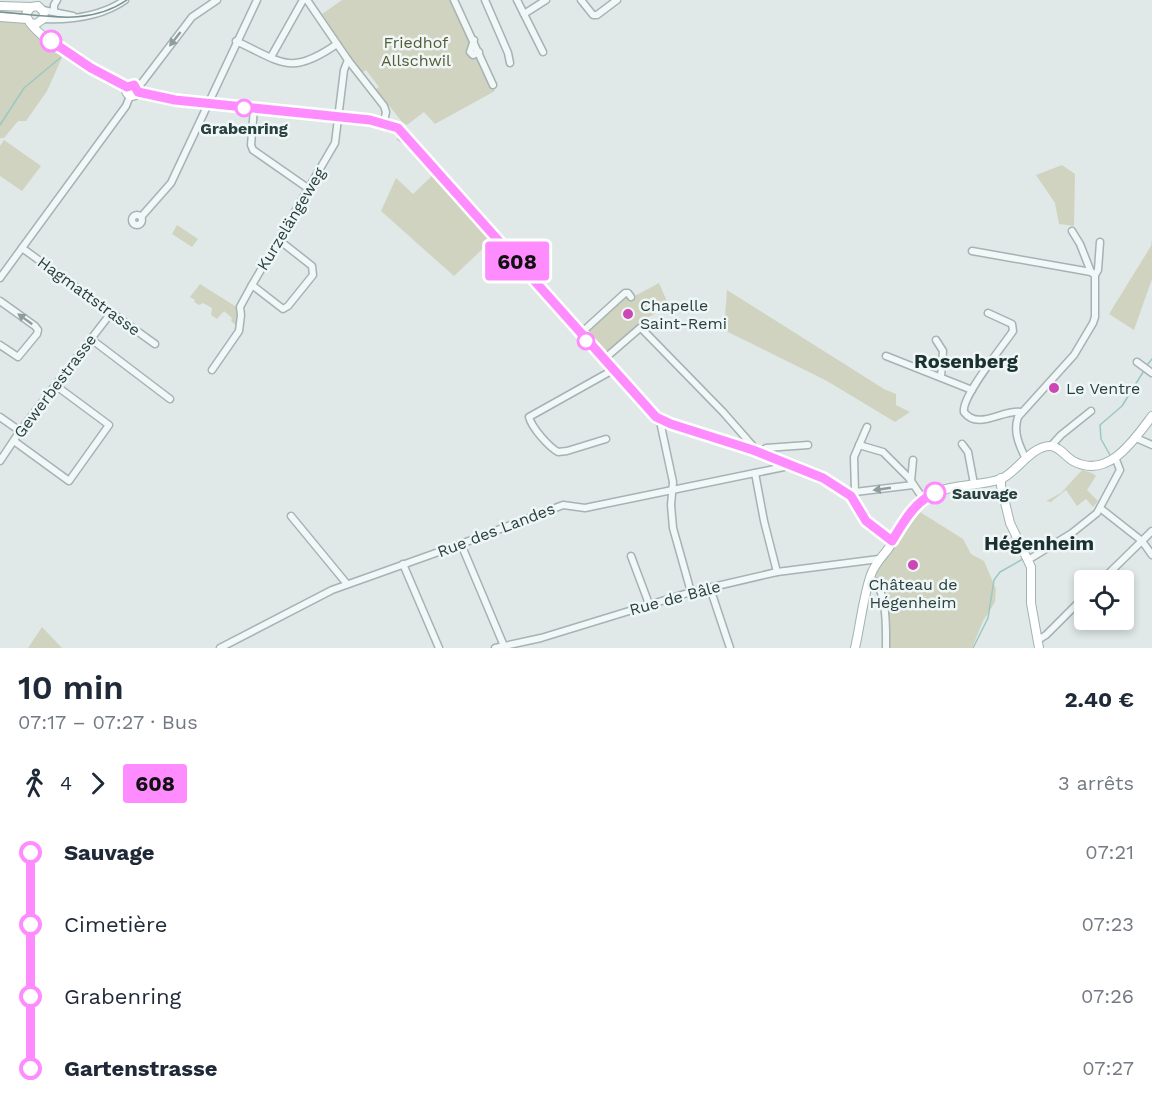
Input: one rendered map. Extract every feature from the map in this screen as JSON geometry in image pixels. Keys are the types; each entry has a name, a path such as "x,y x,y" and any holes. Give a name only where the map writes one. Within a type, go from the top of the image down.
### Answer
{"main road":[{"path":"0,6 31,4 39,6 43,10 45,37"},
{"path":"31,4 26,12 29,21 39,33 91,68 127,87 131,84 135,92 175,100 384,122 401,133"},
{"path":"0,17 36,24 42,20"},
{"path":"410,141 648,411 662,421 757,451 823,478 853,494 866,521 892,541"},
{"path":"855,648 871,575 903,523 924,500 940,491 1001,478 1043,448 1051,446 1073,461 1085,465 1100,465 1115,457 1136,438 1152,416"},
{"path":"1001,478 1010,523 1028,560 1032,576 1031,603 1037,645"}],"street":[{"path":"54,11 57,0"},
{"path":"42,20 87,16 104,11 125,0"},
{"path":"0,278 192,17 217,0"},
{"path":"141,217 171,183 257,0"},
{"path":"271,57 305,0 386,109 384,122"},
{"path":"454,0 493,85"},
{"path":"485,0 510,63"},
{"path":"517,0 543,52"},
{"path":"524,14 546,0"},
{"path":"581,0 593,15 597,15 617,0"},
{"path":"43,10 74,17"},
{"path":"236,41 289,63 304,63 315,59 337,44"},
{"name":"Kurzelängeweg","path":"212,370 239,331 242,315 240,307 335,143 344,70 348,60"},
{"path":"254,108 251,145 254,150 309,189"},
{"path":"1026,459 1019,446 1016,430 1018,417 1074,355 1095,317 1093,274 1072,231"},
{"path":"252,285 283,309 313,275 312,266 279,240"},
{"path":"972,251 1093,274 1098,270 1100,242"},
{"name":"Hagmattstrasse","path":"22,248 155,344"},
{"path":"580,334 625,293 631,297"},
{"path":"0,301 38,330 18,357 0,345"},
{"name":"Gewerbestrasse","path":"0,461 20,431 111,313"},
{"path":"988,313 1012,324 1013,331 972,390 963,407 964,412 969,418 979,421 1015,411 1021,412"},
{"path":"603,360 639,328 642,329 723,412 757,451 766,448 808,446"},
{"path":"91,339 170,399"},
{"path":"936,340 943,351 942,377"},
{"path":"886,356 972,390"},
{"path":"1137,362 1147,370"},
{"path":"606,439 558,452 548,444 529,419 532,414 613,370"},
{"path":"14,441 69,481 109,424 55,385"},
{"path":"1051,446 1091,411"},
{"path":"0,417 20,431"},
{"path":"662,421 660,426 674,482 670,505 673,528 691,592"},
{"path":"867,427 853,459 853,494 912,483"},
{"path":"1136,438 1152,445"},
{"path":"962,444 968,452 974,484"},
{"path":"859,445 883,452 912,483 924,500"},
{"path":"1028,560 1072,534 1100,508 1120,470 1115,457"},
{"path":"912,483 913,460"},
{"name":"Rue des Landes","path":"220,648 326,592 562,505 585,508 784,467 788,464"},
{"path":"755,473 777,572"},
{"path":"1100,508 1142,541 1152,555"},
{"path":"291,516 348,584"},
{"path":"1112,570 1152,531"},
{"path":"461,544 504,646"},
{"path":"631,556 649,603"},
{"name":"Rue de Bâle","path":"495,648 541,638 649,603 777,572 879,559"},
{"path":"858,562 875,580 878,588 886,614 886,648"},
{"path":"403,564 439,648"},
{"path":"710,588 730,648"},
{"path":"1037,645 1074,607"}],"green space":[{"name":"Friedhof Allschwil","path":"342,0 452,0 470,36 472,57 478,57 495,91 435,124 424,112 407,125 402,122 376,89 379,87 366,70 362,73 322,14"},
{"path":"0,17 27,19 64,53 47,91 26,121 18,121 4,138 0,138"},
{"path":"4,140 41,166 22,191 0,176 0,146"},
{"path":"1062,165 1075,174 1074,226 1059,224 1055,203 1036,175"},
{"path":"434,174 492,240 454,276 381,211 396,178 413,194"},
{"path":"177,225 198,239 192,247 172,234"},
{"path":"1152,240 1152,279 1134,330 1109,314 1151,246"},
{"path":"659,283 669,306 647,318 604,355 585,333 626,294 631,298"},
{"path":"200,284 238,308 237,326 224,311 217,319 211,315 212,308 203,303 199,305 194,302 195,300 190,297"},
{"path":"727,290 884,389 896,394 896,405 910,412 895,422 827,381 724,330"},
{"path":"1082,470 1096,476 1087,490 1098,501 1093,507 1086,499 1077,506 1066,490 1051,502 1046,501 1061,493"},
{"path":"920,512 963,539 971,554 984,561 996,589 995,602 983,621 972,648 888,648 885,601 876,577 878,567"},
{"path":"42,627 62,648 28,648"}],"waterway":[{"path":"0,125 24,88 60,58"},
{"path":"1147,365 1152,359"},
{"path":"1110,455 1101,439 1100,425 1122,406 1145,369"},
{"path":"973,648 988,618 994,580 1000,572 1023,559"}],"tunnel":[{"path":"399,136 407,142"}],"tram line":[{"path":"0,12 49,17 81,16 97,14 127,0"}],"bus line":[{"name":"608","path":"51,41 108,78 127,87 134,85 138,92 175,100 370,120 384,122 398,128 648,411 656,417 662,421 753,450 823,478 851,496 866,521 892,541 916,507 935,493"}],"place":[{"name":"Grabenring","path":"244,108"},
{"name":"Chapelle Saint-Remi","path":"628,314"},
{"name":"Le Ventre","path":"1054,388"},
{"name":"Sauvage","path":"935,493"},
{"name":"Château de Hégenheim","path":"913,565"}],"district":[{"name":"Rosenberg","path":"966,361"},
{"name":"Hégenheim","path":"1039,543"}]}
